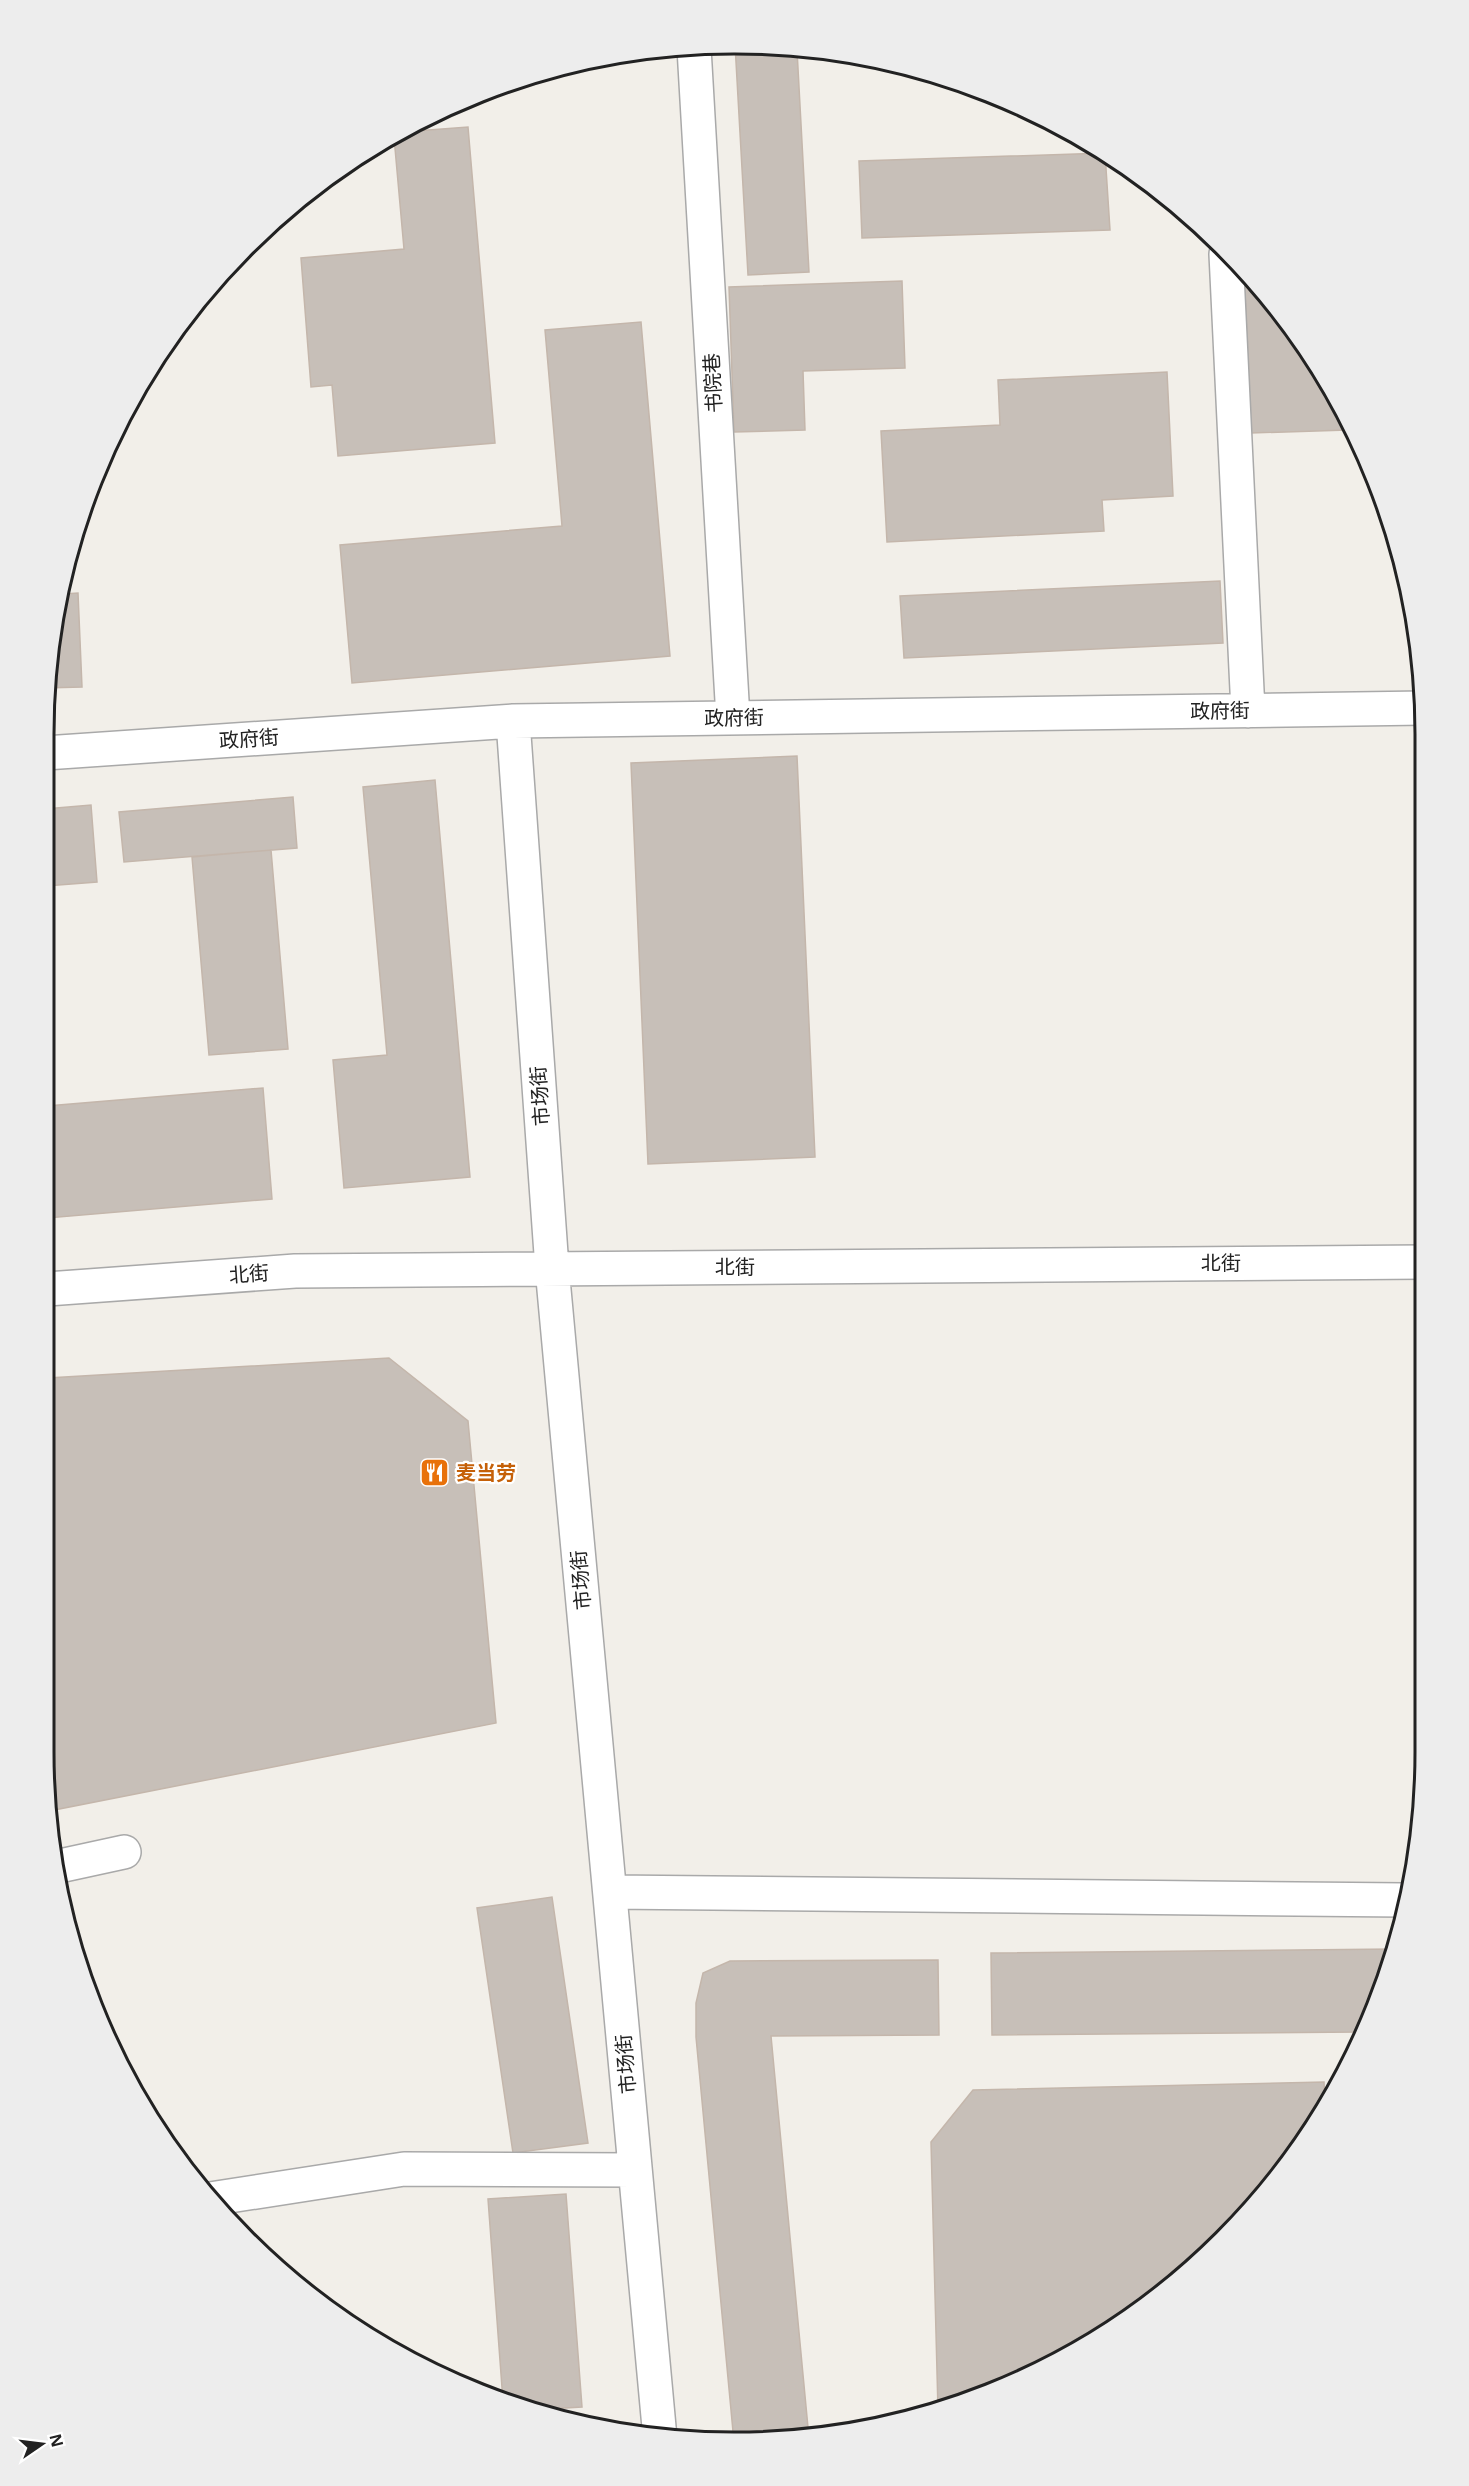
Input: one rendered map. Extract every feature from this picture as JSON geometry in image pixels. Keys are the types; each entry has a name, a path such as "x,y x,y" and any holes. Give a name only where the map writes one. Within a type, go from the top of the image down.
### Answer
{"street":[{"name":"书院巷","path":"694,55 733,718"},
{"path":"1227,265 1248,711"},
{"name":"政府街","path":"54,752 513,721 1414,708"},
{"name":"市场街","path":"513,721 552,1268 659,2427"},
{"name":"北街","path":"54,1288 295,1270 1415,1262"},
{"path":"64,1865 124,1852"},
{"path":"610,1892 1398,1900"},
{"path":"221,2197 404,2169 635,2170"}],"building":[{"path":"736,54 797,57 809,272 748,275"},
{"path":"468,127 495,443 338,456 332,385 311,387 301,258 404,249 395,145 422,131"},
{"path":"1089,154 1106,164 1110,230 862,238 859,161"},
{"path":"902,281 905,368 803,371 805,430 734,432 729,287"},
{"path":"1245,284 1300,356 1343,430 1251,433"},
{"path":"641,322 670,656 352,683 340,545 562,526 545,330"},
{"path":"1167,372 1173,496 1102,500 1104,531 887,542 881,431 1000,425 998,380"},
{"path":"1220,581 1223,643 904,658 900,596"},
{"path":"78,593 82,687 55,688 60,646 69,594"},
{"path":"797,756 815,1157 648,1164 631,763"},
{"path":"435,780 470,1177 344,1188 333,1060 387,1055 363,787"},
{"path":"293,797 297,848 124,862 119,812"},
{"path":"91,805 97,882 54,885 54,808"},
{"path":"271,850 288,1049 209,1055 192,857"},
{"path":"263,1088 272,1199 54,1217 54,1105"},
{"path":"389,1358 468,1421 496,1723 57,1810 54,1751 54,1378"},
{"path":"552,1897 588,2143 513,2153 477,1908"},
{"path":"1385,1949 1354,2032 992,2035 991,1953"},
{"path":"938,1960 939,2035 771,2036 808,2428 733,2432 696,2037 696,2003 703,1973 730,1961"},
{"path":"1324,2082 1324,2091 1300,2130 1246,2200 1216,2233 1149,2291 1075,2341 1035,2362 995,2380 938,2401 931,2142 973,2090"},
{"path":"566,2194 582,2407 556,2409 502,2391 488,2199"}],"place":[{"name":"麦当劳","path":"435,1473"}]}
